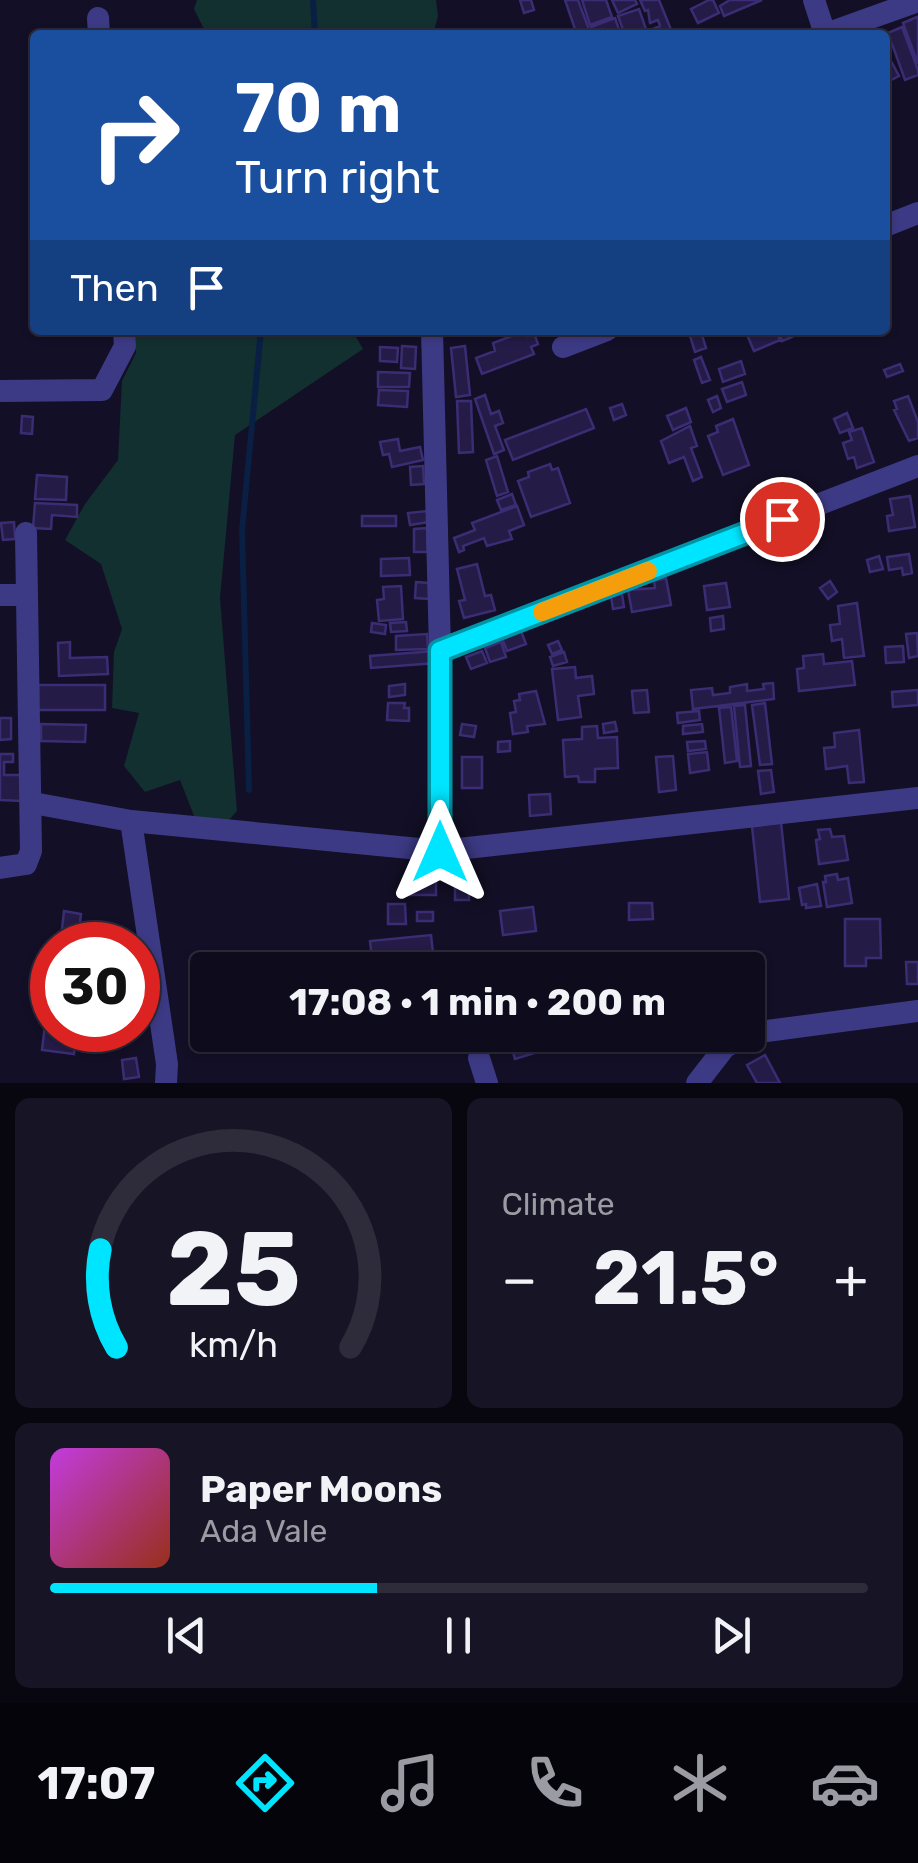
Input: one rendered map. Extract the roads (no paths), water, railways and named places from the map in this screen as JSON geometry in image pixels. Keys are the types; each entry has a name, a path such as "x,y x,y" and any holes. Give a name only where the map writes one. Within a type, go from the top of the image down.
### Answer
{"street":[{"path":"814,0 823,30"},
{"path":"835,30 918,0"},
{"path":"890,224 918,213"},
{"path":"0,391 102,390 125,346 124,335"},
{"path":"432,335 440,651 440,852"},
{"path":"563,346 593,335"},
{"path":"440,651 918,466"},
{"path":"0,868 20,867 30,857 33,803 26,533"},
{"path":"0,595 27,595"},
{"path":"33,803 131,820 440,852 918,798"},
{"path":"131,820 166,1083"},
{"path":"697,1083 725,1048 752,1033 918,1012"},
{"path":"479,1058 487,1083"}],"waterway":[{"path":"313,0 315,30"},
{"path":"249,790 242,530 261,335"}]}
